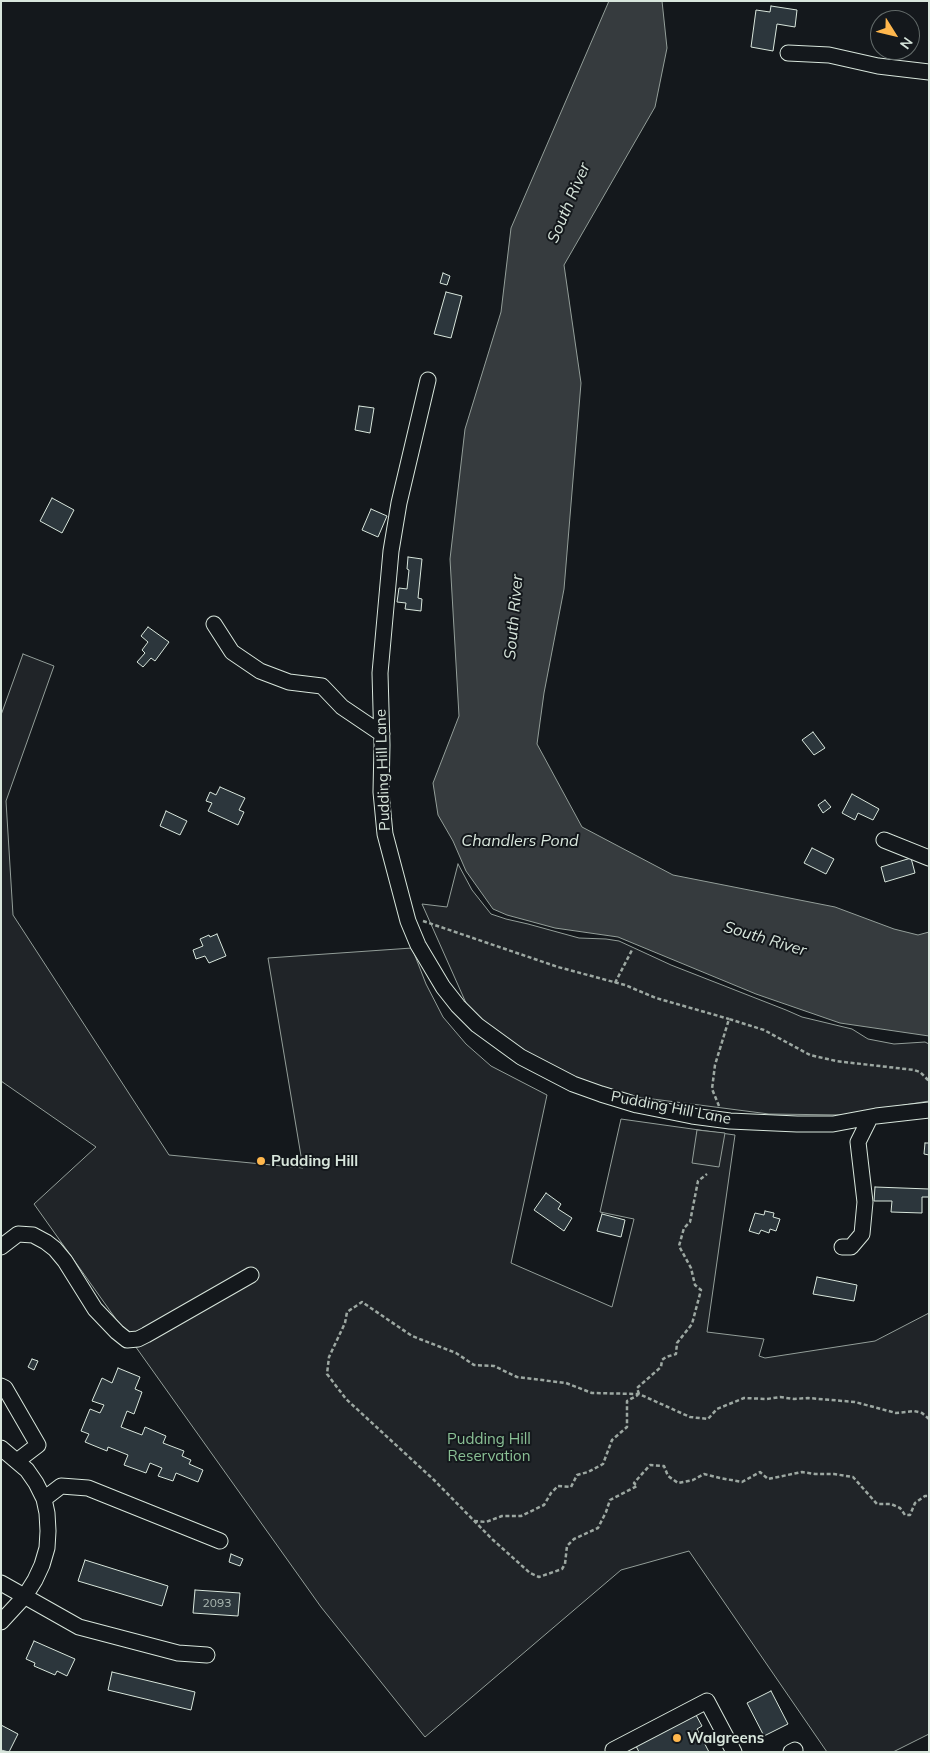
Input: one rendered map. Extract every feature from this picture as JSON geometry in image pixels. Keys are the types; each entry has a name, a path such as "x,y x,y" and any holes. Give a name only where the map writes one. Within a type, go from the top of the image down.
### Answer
{"street":[{"path":"788,53 830,55 878,66 929,72"},
{"name":"Pudding Hill Lane","path":"428,380 398,511 391,551 380,673 381,792 382,816 408,921 418,945 443,987 477,1025 499,1042 547,1071 582,1087 619,1100 692,1116 768,1124 833,1124 929,1110"},
{"path":"214,624 232,652 260,671 289,682 322,686 342,707 382,734"},
{"path":"884,840 929,858"},
{"path":"842,1248 851,1247 862,1234 865,1202 858,1142 870,1118"},
{"path":"833,1124 858,1142"},
{"path":"1,1247 18,1234 33,1235 46,1242 65,1261 95,1309 117,1332 128,1340 138,1339 146,1335 250,1275"},
{"path":"1,1386 5,1388 38,1445 17,1461"},
{"path":"1,1448 27,1470 36,1483 44,1498 48,1522 46,1548 42,1564 25,1596 1,1622"},
{"path":"44,1498 61,1486 88,1488 220,1541"},
{"path":"1,1583 79,1627 178,1653 207,1655"},
{"path":"614,1752 612,1750 707,1701 734,1752"}],"path":[{"path":"415,918 558,967 764,1030 810,1055 836,1061 914,1070 920,1072 929,1081"},
{"path":"615,983 632,950"},
{"path":"720,1108 712,1089 715,1065 729,1019"},
{"path":"639,1394 637,1388 661,1366 662,1360 676,1354 677,1343 692,1324 701,1290 695,1285 692,1268 679,1246 684,1228 690,1222 698,1181 707,1174"},
{"path":"929,1419 922,1413 914,1411 896,1413 875,1409 855,1402 808,1398 794,1399 780,1396 767,1399 744,1398 717,1409 708,1420 690,1417 639,1394 592,1393 566,1383 517,1377 494,1366 474,1365 456,1353 412,1336 362,1302 348,1312 345,1323 329,1357 327,1374 346,1399 434,1480 474,1521 530,1573 538,1576 562,1569 565,1564 567,1546 574,1539 598,1528 610,1500 637,1486 634,1483 650,1465 664,1466 668,1476 678,1484 693,1480 704,1474 742,1482 760,1472 768,1479 802,1472 852,1477 877,1504 891,1504 900,1508 905,1515 910,1515 915,1503 925,1496 929,1496"},
{"path":"474,1521 486,1522 502,1516 521,1516 544,1505 558,1486 571,1487 577,1475 588,1472 603,1464 612,1440 627,1427 627,1401 639,1394"}],"green space":[{"name":"Pudding Hill Reservation","path":"23,654 54,666 6,801 13,915 169,1155 303,1168 268,958 412,948 426,984 443,1017 466,1044 491,1066 547,1095 511,1263 612,1307 634,1219 600,1212 621,1119 735,1135 707,1332 764,1339 759,1356 765,1358 875,1341 929,1313 929,1734 893,1752 827,1752 689,1551 621,1570 425,1737 321,1607 34,1204 96,1147 1,1081 1,715"},
{"path":"458,864 472,890 491,914 579,938 619,941 671,965 802,1017 852,1029 868,1039 894,1044 925,1042 929,1044 929,1101 843,1115 769,1114 614,1094 562,1077 510,1046 470,1012 422,904 447,907"}],"shaded area":[{"path":"697,1130 725,1133 719,1167 692,1163"}],"water":[{"name":"Chandlers Pond","path":"609,1 662,1 667,48 655,107 564,265 581,383 564,589 544,693 537,744 582,827 673,875 835,907 894,929 918,935 929,932 929,1036 840,1023 756,994 618,937 555,928 507,915 493,909 466,871 453,841 438,815 433,783 459,716 450,559 465,429 501,312 511,228"}],"building":[{"path":"771,6 797,10 795,27 777,24 773,51 751,47 756,10 770,12"},
{"path":"443,273 450,276 447,285 440,283"},
{"path":"446,292 462,296 451,338 434,334"},
{"path":"359,406 374,408 370,433 355,430"},
{"path":"52,498 74,510 62,533 40,521"},
{"path":"371,509 387,516 378,537 362,530"},
{"path":"408,557 422,559 418,598 422,599 421,611 405,609 406,603 397,602 399,588 407,589"},
{"path":"148,627 169,642 155,661 151,658 143,667 137,662 145,653 142,650 148,642 141,636"},
{"path":"813,732 825,748 814,755 802,740"},
{"path":"220,787 245,798 239,810 244,812 238,825 208,811 212,803 206,801 210,792 216,795"},
{"path":"852,794 879,809 873,820 858,813 855,820 842,813"},
{"path":"825,800 831,807 823,813 818,805"},
{"path":"166,811 187,821 180,835 160,826"},
{"path":"812,848 834,859 826,874 804,863"},
{"path":"911,858 915,873 885,882 881,867"},
{"path":"217,934 226,956 209,963 205,956 196,959 193,950 203,946 200,939"},
{"path":"925,1143 929,1143 929,1155 924,1154"},
{"path":"875,1187 929,1189 929,1197 922,1197 922,1213 891,1212 892,1201 874,1201"},
{"path":"546,1193 561,1204 558,1209 572,1218 564,1231 534,1210"},
{"path":"765,1211 774,1213 773,1217 780,1219 776,1231 770,1229 769,1233 761,1230 759,1234 749,1231 755,1213 764,1215"},
{"path":"602,1214 625,1220 621,1237 597,1231"},
{"path":"817,1277 857,1285 854,1301 813,1294"},
{"path":"32,1359 38,1361 34,1370 28,1367"},
{"path":"118,1368 140,1377 135,1389 142,1392 134,1414 127,1411 121,1427 142,1435 145,1427 166,1436 163,1443 184,1451 182,1456 191,1460 189,1464 203,1470 198,1482 176,1473 173,1481 158,1476 162,1468 150,1463 146,1473 124,1465 128,1455 108,1447 107,1451 85,1442 89,1434 81,1431 90,1409 100,1413 104,1405 92,1401 102,1378 112,1383"},
{"path":"231,1554 243,1559 240,1566 229,1562"},
{"path":"85,1560 168,1586 162,1606 78,1581"},
{"path":"195,1590 240,1593 238,1616 193,1613"},
{"path":"34,1641 75,1659 67,1676 57,1671 55,1675 34,1666 35,1663 26,1659"},
{"path":"112,1672 195,1692 191,1710 108,1690"},
{"path":"771,1691 788,1724 764,1736 747,1703"},
{"name":"Walgreens","path":"696,1715 702,1726 697,1729 709,1752 639,1752 636,1746"},
{"path":"1,1725 18,1734 9,1752 1,1750"}],"place":[{"name":"Pudding Hill","path":"261,1161"},
{"name":"Walgreens","path":"677,1738"}],"water label":[{"name":"South River","path":"569,203"},
{"name":"South River","path":"514,617"},
{"name":"South River","path":"765,939"}]}
